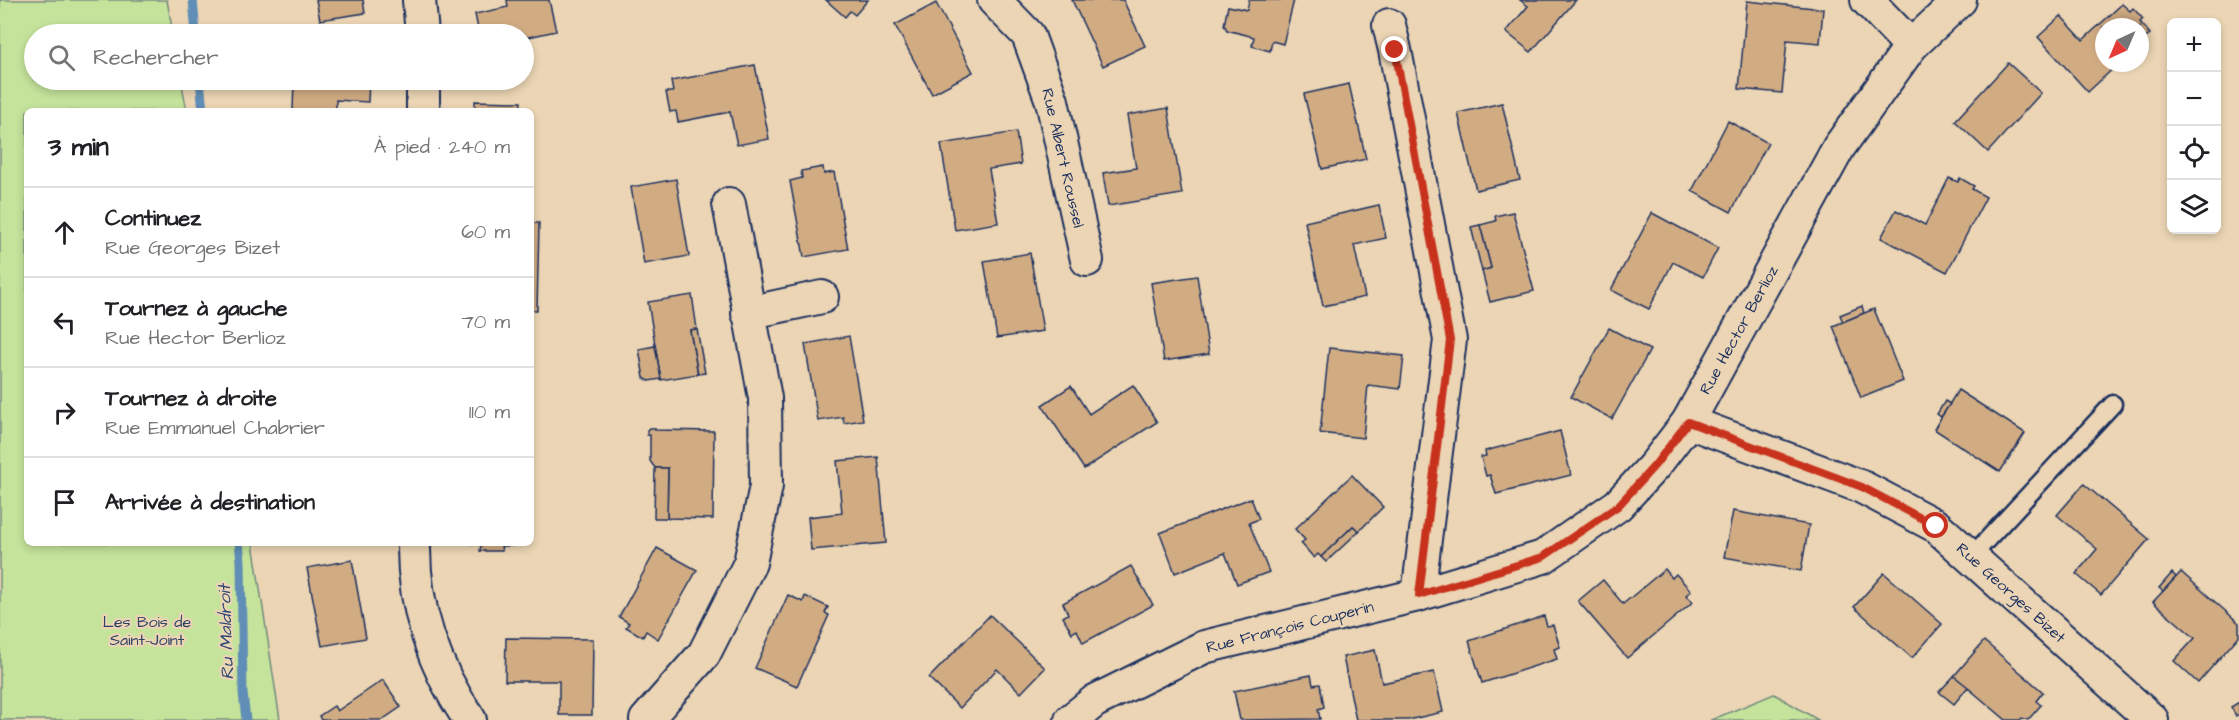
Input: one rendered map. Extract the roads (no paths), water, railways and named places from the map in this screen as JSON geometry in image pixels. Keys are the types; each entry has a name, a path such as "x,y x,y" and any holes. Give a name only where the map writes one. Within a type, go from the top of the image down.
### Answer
{"street":[{"path":"419,0 421,24"},
{"name":"Rue Albert Roussel","path":"994,0 1028,35 1053,101 1087,260"},
{"path":"1867,0 1911,46"},
{"name":"Rue Hector Berlioz","path":"1419,595 1543,557 1618,506 1655,465 1688,422 1839,147 1911,46 1960,0"},
{"path":"1389,25 1450,340 1419,595"},
{"path":"423,90 423,108"},
{"path":"646,720 704,654 750,562 766,486 765,398 729,204"},
{"path":"748,314 822,297"},
{"name":"Rue Georges Bizet","path":"1688,422 1862,487 1936,526 2152,720"},
{"path":"414,546 414,566 426,635 454,697 470,720"},
{"name":"Rue François Couperin","path":"1071,720 1095,701 1204,647 1419,595"}],"lane":[{"path":"1971,557 2113,404"}],"waterway":[{"name":"Ru Maldroit","path":"193,0 195,24"},
{"name":"Ru Maldroit","path":"201,90 203,108"},
{"name":"Ru Maldroit","path":"239,546 243,693 246,720"}],"park label":[{"name":"Les Bois de Saint-Joint","path":"147,631"}]}
